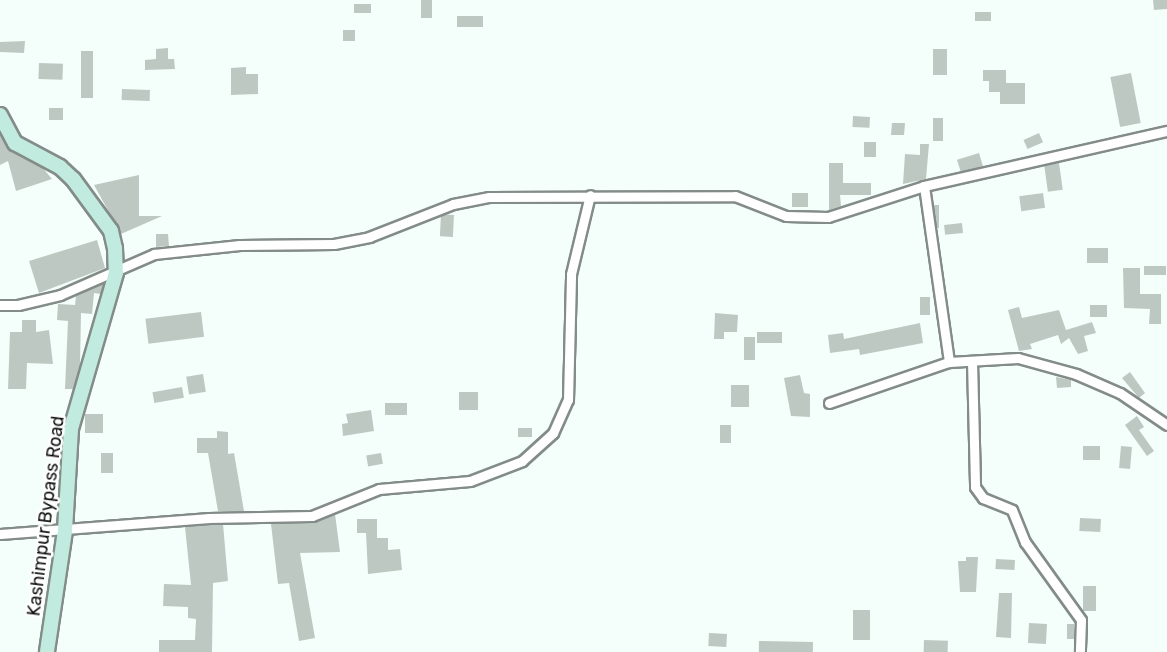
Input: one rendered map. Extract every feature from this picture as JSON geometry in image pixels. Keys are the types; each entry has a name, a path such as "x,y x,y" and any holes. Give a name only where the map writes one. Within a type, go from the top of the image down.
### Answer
{"main road":[{"name":"Kashimpur Bypass Road","path":"0,115 15,142 60,167 99,213 111,231 116,273 71,429 65,531 47,652"}],"street":[{"path":"0,305 39,301 116,273 131,262 154,254 240,244 334,244 369,237 410,219 474,199 590,195 735,196 786,216 816,218 838,215 924,186 1167,131"},
{"path":"924,186 949,362"},
{"path":"0,534 65,531 82,526 209,518 312,516 379,489 471,481 522,460 553,434 568,400 571,274 590,195"},
{"path":"829,403 949,362 1018,358 1076,374 1120,393 1167,425"},
{"path":"972,361 975,487 983,498 1012,510 1025,542 1081,620 1080,652"}],"building":[{"path":"421,0 432,0 432,18 421,18"},
{"path":"1153,0 1167,0 1167,9 1154,10"},
{"path":"354,4 371,4 371,13 354,13"},
{"path":"975,12 991,12 991,21 975,21"},
{"path":"457,16 483,16 483,27 457,27"},
{"path":"343,30 355,30 355,41 343,41"},
{"path":"25,41 24,53 0,52 0,42"},
{"path":"168,48 168,59 174,59 175,69 145,70 145,60 156,59 156,49"},
{"path":"933,49 947,49 947,75 933,75"},
{"path":"81,51 93,51 93,98 81,98"},
{"path":"39,63 63,64 62,80 38,79"},
{"path":"246,67 246,74 258,74 258,94 231,95 231,68"},
{"path":"983,70 1006,70 1006,83 1025,83 1025,104 1000,104 1000,92 989,92 989,81 983,81"},
{"path":"1131,73 1141,123 1120,127 1110,77"},
{"path":"122,89 150,90 150,101 122,100"},
{"path":"49,108 63,108 63,120 49,120"},
{"path":"853,116 870,117 869,128 852,127"},
{"path":"933,118 943,118 943,141 933,141"},
{"path":"892,123 905,123 904,135 891,135"},
{"path":"1039,133 1043,142 1028,149 1023,140"},
{"path":"0,135 8,149 42,167 52,179 16,191 8,161 0,165"},
{"path":"864,142 876,142 876,157 864,157"},
{"path":"920,144 929,144 926,179 903,184 905,154 920,155"},
{"path":"979,153 983,166 961,173 957,160"},
{"path":"829,163 843,163 843,183 871,183 871,195 840,195 841,206 829,210"},
{"path":"1059,163 1063,190 1048,192 1044,165"},
{"path":"139,175 139,216 162,216 121,234 94,185"},
{"path":"792,193 808,193 808,207 792,207"},
{"path":"1043,193 1045,208 1021,211 1019,196"},
{"path":"934,205 939,205 939,228 934,228"},
{"path":"441,214 454,215 453,237 440,236"},
{"path":"962,223 963,233 945,235 944,225"},
{"path":"156,234 168,234 169,246 156,247"},
{"path":"97,240 105,268 39,293 29,261"},
{"path":"1087,248 1108,248 1108,263 1087,263"},
{"path":"1144,266 1166,266 1166,275 1144,275"},
{"path":"1123,268 1140,268 1140,294 1161,294 1161,324 1149,324 1150,309 1124,308"},
{"path":"103,284 101,294 94,293 92,314 81,313 80,365 73,389 65,389 68,321 57,320 58,304 75,305 76,296"},
{"path":"920,297 930,297 930,315 920,315"},
{"path":"1090,305 1107,305 1107,317 1090,317"},
{"path":"1019,307 1022,318 1059,310 1066,330 1092,322 1096,333 1084,336 1088,351 1078,354 1069,338 1061,344 1058,335 1030,344 1032,349 1019,351 1008,310"},
{"path":"201,312 204,337 148,344 145,319"},
{"path":"715,313 738,315 737,332 724,332 724,339 714,339"},
{"path":"22,320 36,320 36,332 49,330 53,364 27,363 26,389 8,389 10,332 22,332"},
{"path":"920,323 923,343 860,355 859,349 830,353 828,335 843,333 844,339"},
{"path":"757,332 782,332 782,343 757,343"},
{"path":"744,337 755,337 755,360 744,360"},
{"path":"1130,372 1145,393 1139,398 1122,378"},
{"path":"203,374 206,392 189,394 186,377"},
{"path":"800,375 804,393 810,394 810,417 791,416 784,378"},
{"path":"1056,377 1071,380 1071,387 1057,388"},
{"path":"731,385 749,385 749,407 731,407"},
{"path":"182,387 184,398 154,403 152,392"},
{"path":"459,392 478,392 478,410 459,410"},
{"path":"385,403 407,403 407,415 385,415"},
{"path":"371,410 374,431 343,436 342,424 348,423 346,414"},
{"path":"85,414 103,414 103,433 85,433"},
{"path":"1137,416 1144,427 1139,430 1154,451 1147,456 1125,425"},
{"path":"720,425 731,425 731,443 720,443"},
{"path":"518,428 532,428 532,437 518,437"},
{"path":"217,431 228,432 228,454 234,453 244,511 218,511 208,453 197,453 197,438 217,438"},
{"path":"1083,446 1100,446 1100,460 1083,460"},
{"path":"1121,446 1132,447 1130,469 1119,468"},
{"path":"101,453 113,453 113,473 101,473"},
{"path":"381,453 383,464 368,466 366,456"},
{"path":"335,514 340,552 300,553 315,638 299,641 289,583 278,584 271,524 313,523"},
{"path":"1080,518 1101,519 1100,532 1079,531"},
{"path":"357,519 377,519 377,538 388,538 388,550 400,549 402,570 368,574 366,533 357,533"},
{"path":"223,524 228,581 213,583 212,652 159,652 159,640 195,640 196,619 188,618 188,607 163,606 164,584 191,585 185,527"},
{"path":"966,557 978,557 976,592 960,592 958,561 966,561"},
{"path":"996,559 1015,560 1014,570 995,569"},
{"path":"1083,586 1096,586 1096,611 1083,611"},
{"path":"999,593 1012,593 1011,638 996,637"},
{"path":"853,610 870,610 870,640 853,640"},
{"path":"1029,623 1047,624 1046,644 1028,643"},
{"path":"1067,624 1074,624 1074,639 1067,639"},
{"path":"709,633 727,634 726,647 708,646"},
{"path":"924,640 948,641 948,652 924,652"},
{"path":"759,641 813,642 813,652 759,652"}]}
